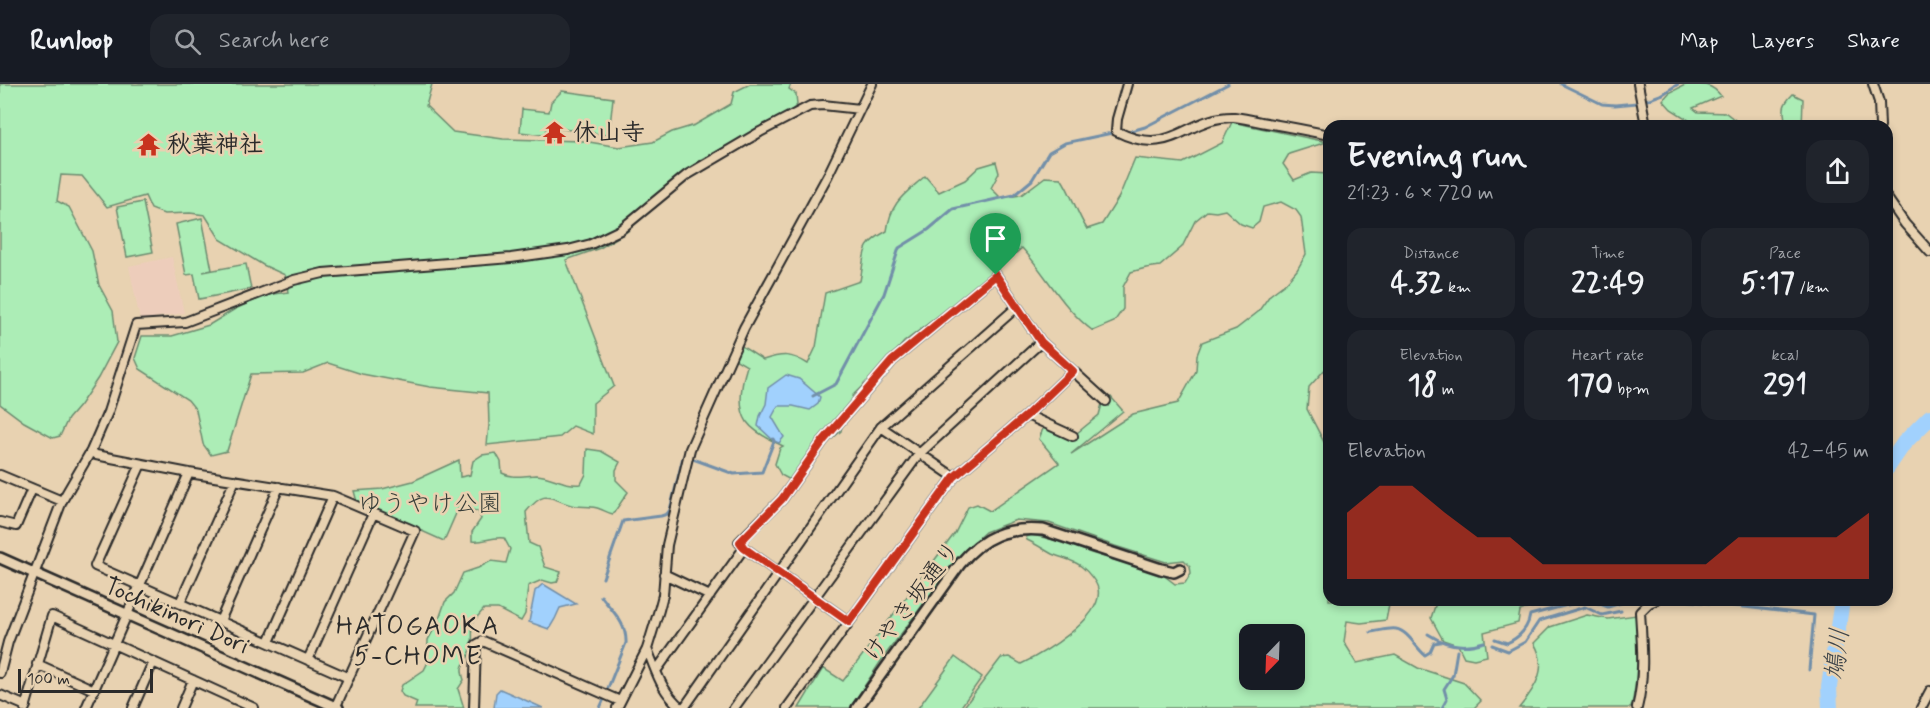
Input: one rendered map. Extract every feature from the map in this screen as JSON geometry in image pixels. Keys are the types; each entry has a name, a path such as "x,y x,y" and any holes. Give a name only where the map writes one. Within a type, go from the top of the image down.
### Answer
{"street":[{"path":"474,708 477,645 483,641 619,705 647,649 659,610 663,595 664,560 672,520 690,449 699,426 744,328 828,175 872,84"},
{"path":"1127,84 1117,118 1116,131 1131,139 1157,141 1170,139 1212,120 1235,117 1323,134"},
{"path":"1638,84 1645,120"},
{"path":"1873,84 1879,102 1880,120"},
{"path":"0,673 4,641 34,574 62,501 91,452 108,412 136,325 185,322 294,280 323,273 511,258 568,250 591,244 620,230 687,174 802,110 810,106 823,105 860,109"},
{"path":"1893,207 1930,252"},
{"path":"849,622 744,548 740,542 782,499 823,441 892,361 996,275 1041,342 1106,401"},
{"path":"647,649 662,688 683,708 882,428 1017,307"},
{"path":"734,708 918,454 1041,342"},
{"path":"787,708 954,477 1027,415 1073,371"},
{"path":"1027,415 1073,436"},
{"path":"882,428 954,477"},
{"path":"91,452 141,464 333,496 415,531 336,708"},
{"path":"141,464 95,566 349,678"},
{"path":"86,708 189,472"},
{"path":"0,475 62,501"},
{"path":"180,603 235,480"},
{"path":"220,621 279,487"},
{"path":"0,522 16,526 32,489"},
{"path":"269,642 333,496"},
{"path":"308,660 373,514"},
{"name":"けやき坂通り","path":"857,708 960,564 972,550 986,540 1014,530 1026,528 1043,530 1174,572 1180,569"},
{"path":"656,671 744,548"},
{"name":"Tochikinori Dori","path":"0,558 336,708"},
{"path":"664,574 710,596"},
{"path":"1637,708 1642,650 1640,612 1646,606"},
{"path":"0,695 25,707 52,616 193,680 240,705 254,708"},
{"path":"133,708 153,662"},
{"path":"37,664 94,690"},
{"path":"181,708 193,680"},
{"path":"1921,708 1930,690"}],"shaded area":[{"path":"172,257 184,313 140,320 129,266"}],"green space":[{"path":"0,84 432,84 426,106 453,132 503,139 583,141 619,147 653,142 672,132 695,125 731,104 734,92 750,84 791,84 789,89 796,94 797,105 790,112 701,160 672,181 641,207 628,231 600,248 566,260 614,386 593,403 593,434 573,426 560,437 487,445 488,393 430,387 362,374 328,363 303,373 251,374 227,451 211,455 203,444 196,410 188,400 140,369 135,358 142,336 172,336 209,325 235,309 267,295 288,292 285,275 263,265 220,239 205,215 164,214 151,209 145,196 107,207 82,176 61,175 57,201 69,207 92,251 99,285 113,311 117,342 98,378 68,419 60,436 53,438 24,422 0,404"},
{"path":"1687,84 1707,86 1721,96 1693,108 1698,112 1726,113 1735,120 1688,120 1671,109 1663,100 1669,93"},
{"path":"562,91 613,98 609,135 547,127 545,135 520,132 522,109 549,112 551,102"},
{"path":"1793,94 1803,99 1802,120 1785,120 1785,106"},
{"path":"1232,122 1323,141 1323,143 1289,154 1283,164 1294,180 1311,173 1323,174 1323,372 1309,387 1307,409 1323,440 1323,606 1389,606 1386,620 1361,623 1347,621 1344,642 1357,663 1395,655 1418,668 1464,683 1481,701 1474,708 963,708 1001,658 1009,657 1021,664 1043,652 1082,623 1097,600 1097,586 1084,569 1052,554 1027,540 1026,537 1032,535 1060,541 1091,553 1162,574 1175,584 1185,583 1191,573 1190,566 1184,560 1166,562 1049,523 1016,520 985,532 960,555 883,658 850,708 799,708 823,668 843,681 955,533 968,507 977,504 990,511 1059,463 1039,439 1044,426 1071,438 1099,415 1102,404 1111,397 1123,411 1071,454 1133,414 1178,403 1196,371 1197,355 1202,342 1236,329 1258,312 1270,295 1286,283 1297,270 1306,254 1301,217 1296,210 1281,202 1263,207 1259,222 1252,228 1241,224 1225,210 1207,211 1195,221 1182,247 1160,266 1131,272 1123,287 1123,309 1114,322 1093,331 1064,302 1022,248 904,342 852,396 854,399 845,410 841,431 827,443 816,459 805,463 804,476 796,483 781,475 775,464 780,448 783,446 754,429 744,416 741,394 747,366 733,358 740,345 763,360 786,356 808,364 816,347 825,293 860,281 865,251 868,246 887,231 895,205 925,176 939,192 965,180 979,167 996,162 999,173 991,188 1001,198 1021,195 1045,177 1061,178 1087,229 1102,224 1119,197 1135,158 1183,163 1222,143"},
{"path":"143,202 153,252 127,257 117,207"},
{"path":"202,218 212,270 203,272 246,264 251,289 199,299 194,274 186,275 176,224"},
{"name":"ゆうやけ公園","path":"587,449 601,451 620,462 616,470 616,480 628,492 613,514 594,507 568,504 550,497 540,499 533,504 526,512 529,543 538,547 545,567 561,572 557,582 542,580 528,586 525,614 521,621 498,609 484,609 472,623 471,650 463,665 464,680 458,689 464,708 415,708 417,702 403,696 400,691 402,685 424,670 427,664 428,640 445,602 454,593 463,573 491,561 506,563 510,549 504,538 472,541 472,532 481,519 478,511 458,509 444,541 357,502 354,491 382,489 413,481 459,460 460,477 470,475 473,461 482,455 496,453 501,462 502,473 506,475 537,475 569,484 581,484 586,474"},
{"path":"1435,606 1538,606 1520,611 1518,623 1484,632 1487,656 1474,659 1464,657 1458,645 1443,640 1431,618"},
{"path":"1587,615 1608,619 1636,615 1636,673 1631,708 1519,708 1535,685 1540,669 1538,652 1534,643 1550,627"},
{"path":"955,657 982,677 960,708 918,708"}],"water":[{"path":"786,375 799,379 820,397 818,404 810,410 793,406 778,406 772,417 784,437 779,443 758,426 766,404 768,388"},
{"path":"543,584 576,604 560,608 549,629 529,622 535,591"},
{"path":"500,689 543,708 494,708 496,693"}],"waterway":[{"path":"1131,131 1145,127 1228,84"},
{"path":"1561,84 1602,104 1637,103"},
{"path":"1644,101 1663,94 1678,84"},
{"path":"813,396 836,384 884,294 899,248 928,230 953,209 1014,195 1032,180 1049,152 1065,143 1112,133"},
{"name":"鳩川","path":"1893,459 1904,443 1930,417"},
{"path":"693,459 734,474 762,472 773,439"},
{"path":"603,578 623,521 661,516 670,510 683,457 685,457"},
{"path":"601,596 618,618 626,636 626,643 608,688"},
{"path":"1495,639 1507,643 1523,632 1530,615 1564,606"},
{"path":"1605,606 1611,606"},
{"path":"1736,606 1814,615 1809,670"},
{"name":"鳩川","path":"1830,708 1829,687 1841,606"},
{"path":"1492,645 1508,651 1525,642 1539,621 1585,607 1602,615 1621,611"},
{"path":"1371,632 1400,630 1425,655 1430,652 1434,643 1440,642"},
{"path":"1428,634 1455,645 1484,642"},
{"path":"1442,708 1447,699 1444,689 1453,675 1457,651"},
{"name":"鳩川","path":"1825,670 1832,669"},
{"path":"600,708 604,699"}],"place":[{"name":"休山寺","path":"555,132"},
{"name":"秋葉神社","path":"149,144"}],"district":[{"name":"HATOGAOKA 5-CHOME","path":"418,640"}],"route":[{"path":"996,275 1041,342 1073,371 1027,415 954,477 849,622 744,548 740,542 782,499 823,441 892,361 996,275"}]}
